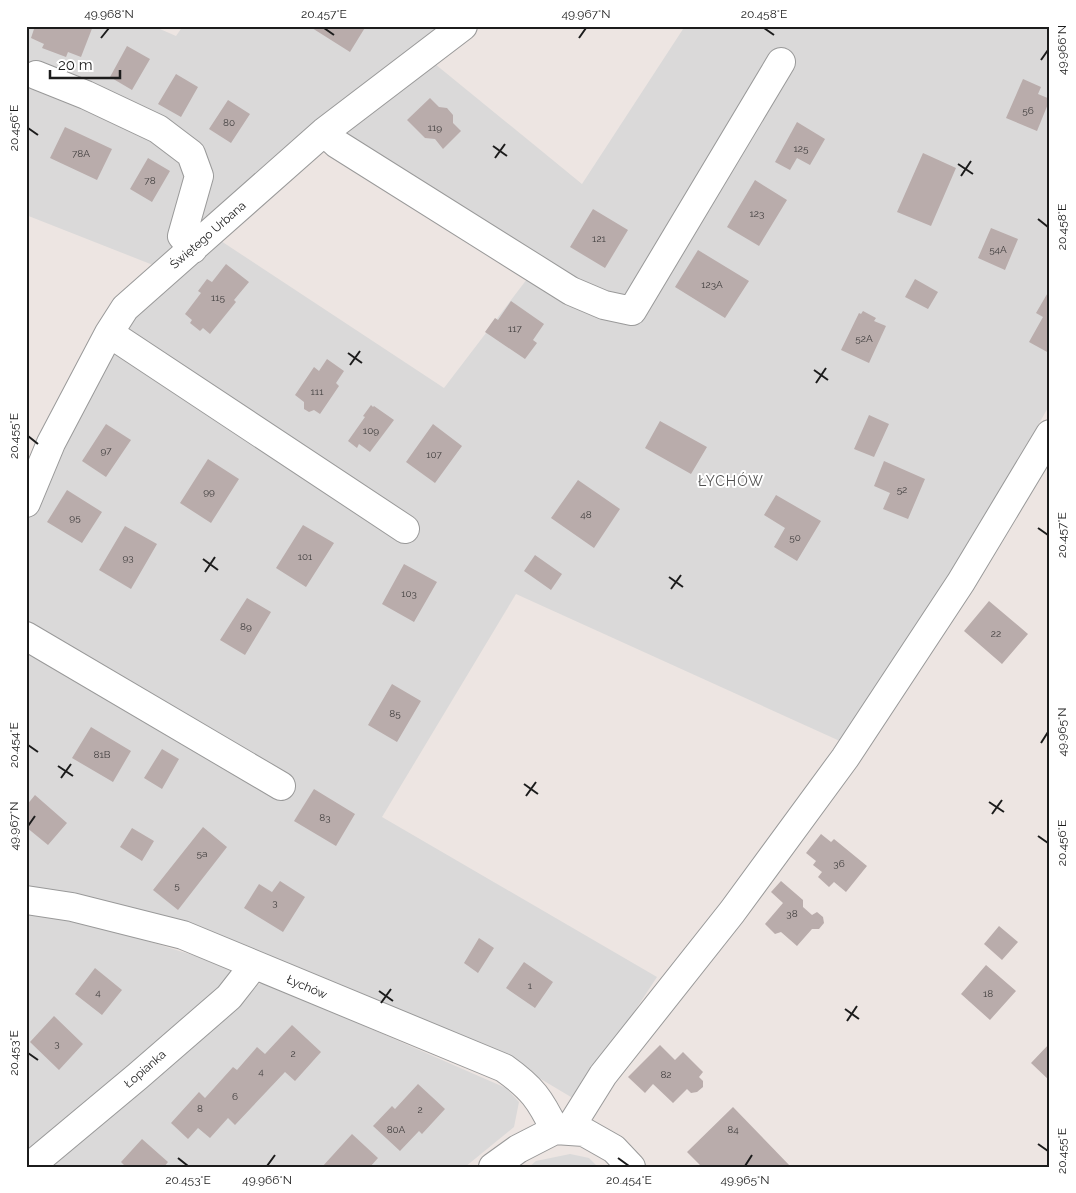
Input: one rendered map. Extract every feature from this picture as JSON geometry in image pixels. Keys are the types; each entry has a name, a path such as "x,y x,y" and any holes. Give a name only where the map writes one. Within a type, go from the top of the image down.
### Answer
{"street":[{"name":"Świętego Urbana","path":"26,503 51,442 109,333 126,308 324,132 464,26"},
{"path":"324,132 337,144 571,291 604,305 632,311 780,62"},
{"path":"36,76 86,95 158,129 191,154 199,176 182,236 193,248"},
{"path":"109,333 405,529"},
{"path":"562,1130 602,1074 732,912 845,758 961,582 1050,434"},
{"path":"26,636 281,786"},
{"name":"Łychów","path":"26,900 72,907 183,936 504,1068 522,1081 562,1130"},
{"name":"Łopianka","path":"29,1167 229,997 254,965"},
{"path":"493,1167 518,1149 562,1130 584,1132 614,1149 631,1167"}],"shaded area":[{"path":"26,26 153,26 176,36 183,26 442,26 392,72 153,265 26,215"},
{"path":"685,26 1050,26 1050,404 981,527 842,742 516,594 382,817 657,977 576,1100 502,1056 26,891 26,513 132,316 221,241 444,388 540,262 343,132 435,64 582,184"},
{"path":"26,913 61,914 234,968 215,993 26,1154"},
{"path":"264,982 506,1088 519,1102 514,1127 465,1167 41,1167 255,986"},
{"path":"570,1154 589,1158 598,1167 529,1167 536,1161"}],"building":[{"path":"35,26 93,26 81,57 68,52 66,57 42,48 44,44 31,38"},
{"path":"313,26 366,26 350,52 312,28"},
{"path":"127,46 150,59 132,90 110,77"},
{"path":"176,74 198,87 181,117 158,104"},
{"path":"1023,79 1041,87 1038,94 1050,99 1037,131 1006,118"},
{"path":"430,98 439,107 447,108 453,115 453,123 461,131 443,149 435,139 425,138 407,120"},
{"path":"228,100 250,114 231,143 209,129"},
{"path":"797,122 825,139 810,165 797,158 790,170 775,162"},
{"path":"65,127 112,149 97,180 50,158"},
{"path":"923,153 956,168 931,226 897,212"},
{"path":"148,158 170,171 152,202 130,189"},
{"path":"755,180 787,200 759,246 727,227"},
{"path":"593,209 628,230 605,268 570,247"},
{"path":"991,228 1018,239 1005,270 978,258"},
{"path":"698,250 749,281 725,318 675,287"},
{"path":"226,264 249,282 234,300 236,302 210,334 203,328 200,331 190,323 192,320 185,314 201,293 198,291 207,279 212,282"},
{"path":"915,279 938,292 928,309 905,297"},
{"path":"1050,289 1049,353 1029,342 1043,317 1036,313"},
{"path":"511,301 544,324 533,340 537,343 525,359 485,332 495,318 498,320"},
{"path":"863,311 876,318 874,321 886,326 869,363 841,350 859,313 861,314"},
{"path":"327,359 344,371 336,383 339,386 320,414 314,410 309,412 304,409 304,402 295,395 314,367 319,371"},
{"path":"371,405 394,420 370,452 359,444 357,448 348,441"},
{"path":"869,415 889,424 874,457 854,449"},
{"path":"660,421 707,447 691,474 645,448"},
{"path":"106,424 131,440 106,477 82,461"},
{"path":"433,424 462,446 435,483 406,462"},
{"path":"208,459 239,479 211,523 180,503"},
{"path":"884,461 925,479 908,519 883,509 890,493 874,486"},
{"path":"578,480 620,509 594,548 551,518"},
{"path":"67,490 102,512 82,543 47,522"},
{"path":"776,495 821,521 797,561 774,547 785,528 764,515"},
{"path":"303,525 334,543 306,587 276,568"},
{"path":"125,526 157,544 131,589 99,570"},
{"path":"535,555 562,574 551,590 524,571"},
{"path":"404,564 437,582 414,622 382,604"},
{"path":"247,598 271,612 245,655 220,640"},
{"path":"989,601 1028,634 1002,664 964,631"},
{"path":"392,684 421,701 397,742 368,725"},
{"path":"91,727 131,751 113,782 72,758"},
{"path":"162,749 179,759 162,789 144,778"},
{"path":"314,789 355,814 336,846 294,821"},
{"path":"35,795 67,823 48,845 26,827 26,806"},
{"path":"203,827 227,847 178,910 153,890"},
{"path":"132,828 154,841 142,861 120,847"},
{"path":"821,834 831,842 834,839 867,866 846,892 834,882 829,887 818,877 822,872 813,865 816,861 806,853"},
{"path":"280,881 305,897 283,932 244,908 259,884 272,892"},
{"path":"781,881 803,900 803,907 812,915 817,912 823,917 824,923 819,929 812,929 797,946 781,932 775,934 765,924 783,903 771,892"},
{"path":"999,926 1018,942 1002,960 984,944"},
{"path":"479,938 494,948 478,973 464,963"},
{"path":"524,962 553,982 535,1008 506,988"},
{"path":"986,965 1016,991 990,1020 961,994"},
{"path":"95,968 122,990 102,1015 75,994"},
{"path":"54,1016 83,1044 59,1070 30,1042"},
{"path":"292,1025 321,1052 295,1081 285,1072 235,1125 228,1118 210,1138 198,1128 188,1139 171,1123 199,1092 205,1098 233,1067 237,1070 257,1047 265,1054"},
{"path":"1050,1043 1050,1081 1031,1063"},
{"path":"660,1045 675,1060 683,1052 703,1072 699,1077 703,1081 703,1087 697,1092 691,1093 687,1089 673,1103 653,1084 645,1093 628,1077"},
{"path":"418,1084 445,1109 422,1134 419,1131 400,1151 373,1126 392,1106 395,1109"},
{"path":"733,1107 791,1167 702,1167 687,1152"},
{"path":"352,1134 378,1158 370,1167 322,1167"},
{"path":"142,1139 168,1162 164,1167 126,1167 121,1162"}],"district":[{"name":"ŁYCHÓW","path":"731,481"}]}
